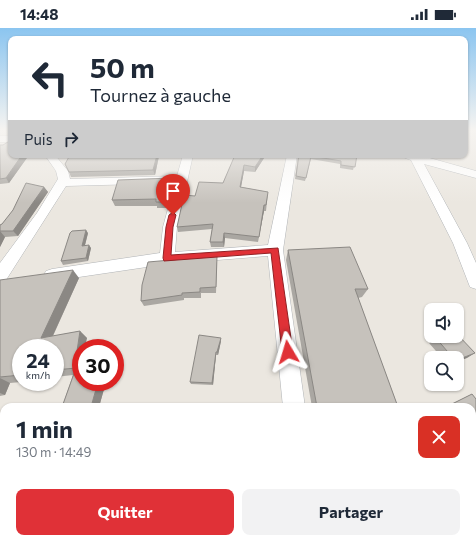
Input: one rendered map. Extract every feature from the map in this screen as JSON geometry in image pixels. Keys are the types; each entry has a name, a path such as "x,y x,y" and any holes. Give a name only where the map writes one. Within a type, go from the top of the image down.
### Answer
{"street":[{"path":"5,279 64,179 62,171 52,158"},
{"path":"167,258 170,227 187,158"},
{"path":"291,158 275,250 294,403"},
{"path":"412,158 464,250 476,282"},
{"path":"418,158 476,175"},
{"path":"62,182 182,179"},
{"path":"38,276 167,258 275,250"}],"building":[{"path":"0,154 8,154 8,158 20,158 6,178 0,179"},
{"path":"68,158 156,158 153,170 69,172 65,164"},
{"path":"234,158 261,158 255,167 244,165 240,187 268,192 266,205 264,205 259,237 224,233 223,242 210,242 213,224 177,227 184,195 195,196 199,182 223,183"},
{"path":"299,158 311,158 306,178 296,176"},
{"path":"323,158 356,158 355,167 341,165 341,161"},
{"path":"172,178 165,202 156,202 156,199 112,200 118,180"},
{"path":"26,183 44,187 13,231 0,231 0,225 13,210"},
{"path":"86,230 82,246 89,245 86,258 61,261 70,233 72,231"},
{"path":"350,247 368,289 355,289 397,403 316,403 288,250"},
{"path":"217,256 216,287 200,288 200,292 182,293 182,295 141,301 142,285 148,262"},
{"path":"73,270 41,338 80,331 79,339 72,339 72,368 64,369 64,339 12,339 12,376 0,377 0,280"},
{"path":"199,335 221,338 216,352 212,383 190,382"},
{"path":"464,341 475,353 464,357 464,351 447,351 440,343 464,343"},
{"path":"72,379 72,391 95,391 92,403 63,403"},
{"path":"472,394 476,399 476,403 454,403"}],"route":[{"path":"173,215 170,227 167,258 275,250 288,352"}]}
